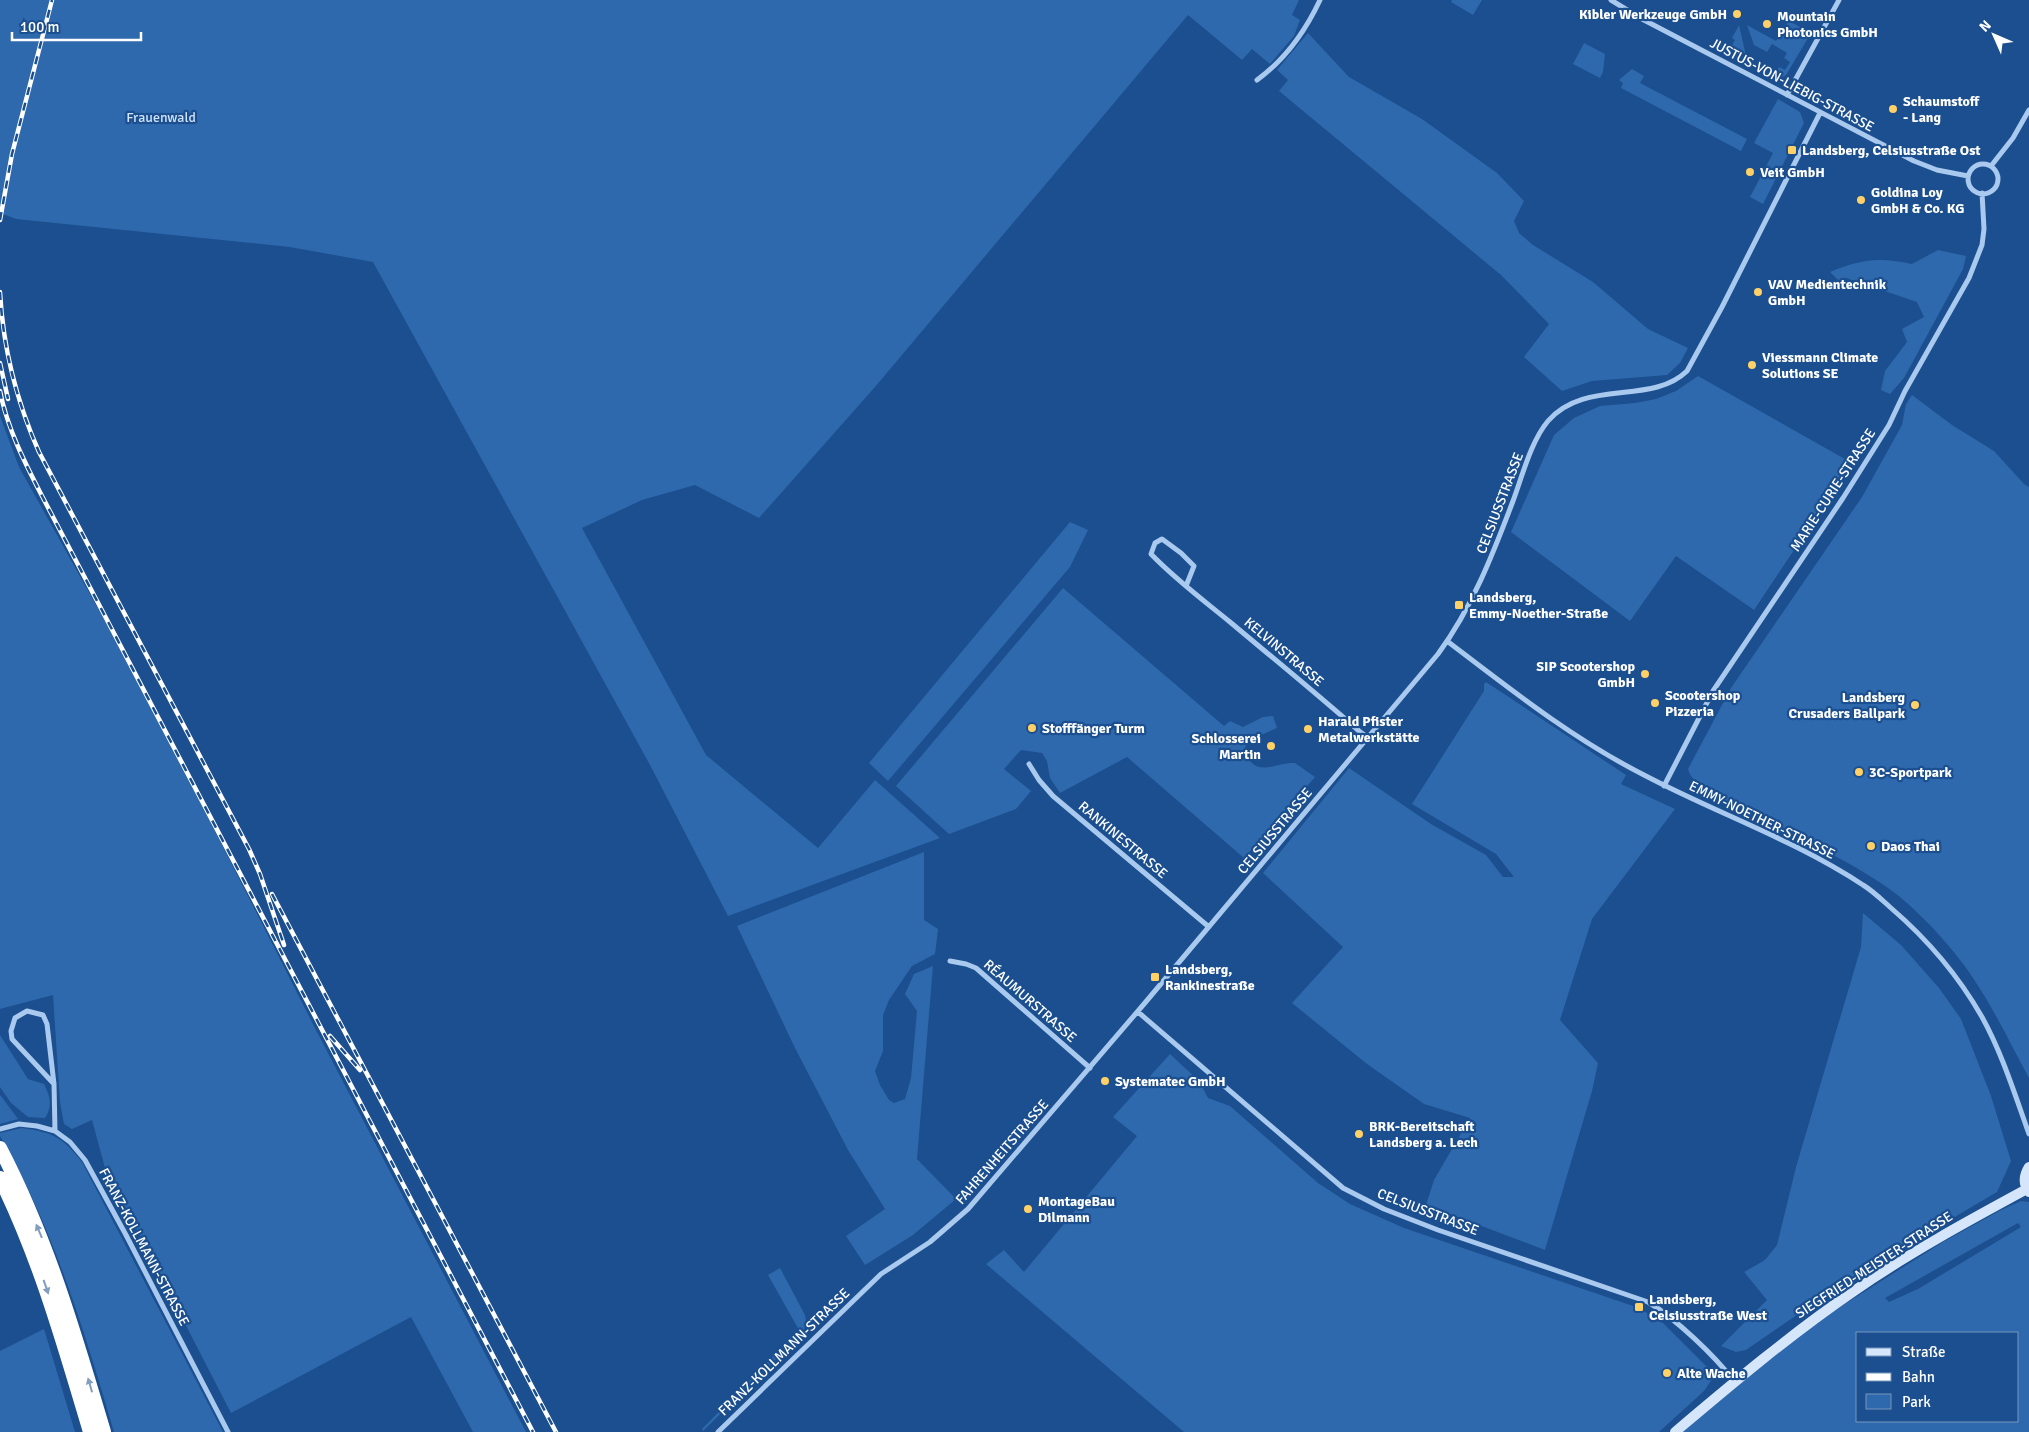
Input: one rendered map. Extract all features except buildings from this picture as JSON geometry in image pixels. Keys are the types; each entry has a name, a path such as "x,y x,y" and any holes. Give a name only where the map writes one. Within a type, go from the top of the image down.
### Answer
{"highway":[{"path":"0,1148 26,1200 58,1281 104,1432"},
{"path":"0,1178 46,1286 90,1432"}],"street":[{"path":"1257,80 1274,68 1302,35 1320,0"},
{"name":"JUSTUS-VON-LIEBIG-STRASSE","path":"1611,0 1642,19 1914,161 1937,170 1968,176"},
{"path":"1787,95 1839,0"},
{"path":"1991,166 2007,146 2029,110"},
{"name":"CELSIUSSTRASSE","path":"1734,1381 1666,1313 1648,1302 1438,1230 1384,1209 1343,1188 1138,1012 1447,641 1472,599 1531,454 1548,421 1566,406 1595,395 1664,386 1681,377 1687,371 1722,308 1820,113"},
{"path":"1986,164 1991,166 1996,174 1997,183 1991,190 1982,193 1971,188 1968,176 1970,171 1977,165 1986,164"},
{"name":"MARIE-CURIE-STRASSE","path":"1664,786 1713,691 1843,498 1889,425 1905,391 1969,278 1982,245 1984,229 1982,193"},
{"name":"KELVINSTRASSE","path":"1186,586 1194,566 1162,538 1155,543 1151,554 1186,586 1367,737"},
{"name":"EMMY-NOETHER-STRASSE","path":"1447,641 1560,724 1621,763 1664,786 1817,857 1865,886 1916,930 1949,967 1982,1017 1997,1049 2029,1134"},
{"name":"RANKINESTRASSE","path":"1029,764 1039,780 1053,796 1209,927"},
{"name":"RÉAUMURSTRASSE","path":"950,961 976,968 1090,1068"},
{"path":"54,1084 12,1039 11,1031 15,1018 27,1011 43,1015 47,1024 54,1084 55,1131"},
{"name":"FAHRENHEITSTRASSE","path":"866,1288 881,1274 930,1242 968,1209 1138,1012"},
{"name":"FRANZ-KOLLMANN-STRASSE","path":"0,1129 19,1124 55,1131 70,1142 84,1160 126,1235 228,1432"},
{"path":"2028,1190 2025,1178 2029,1167"},
{"name":"SIEGFRIED-MEISTER-STRASSE","path":"1675,1432 1734,1381 1790,1337 1854,1291 1956,1228 2028,1190"},
{"name":"FRANZ-KOLLMANN-STRASSE","path":"718,1432 866,1288"}],"green space":[{"name":"Frauenwald","path":"0,0 1299,0 1292,15 1300,20 1294,36 1270,64 1252,49 1242,60 1188,15 875,387 759,518 695,485 642,500 582,528 706,755 818,848 875,780 940,838 728,916 650,765 373,262 290,247 16,219 0,213"},
{"path":"1452,0 1482,0 1473,15 1451,2"},
{"path":"1789,21 1811,33 1786,75 1779,78 1770,77 1760,72 1760,65 1775,74 1779,67 1785,70 1790,62 1784,58 1787,53 1772,44 1767,52 1754,45 1747,25 1776,41"},
{"path":"1739,25 1747,66 1726,55 1735,40 1732,38"},
{"path":"1308,33 1349,77 1422,119 1497,173 1524,201 1514,221 1519,233 1533,245 1593,282 1648,329 1688,348 1680,363 1667,375 1592,381 1562,391 1524,357 1549,324 1501,275 1279,91 1288,80 1277,70"},
{"path":"1584,43 1605,54 1603,72 1600,78 1573,64"},
{"path":"1632,69 1644,76 1640,83 1747,139 1741,151 1621,88 1623,83 1619,80"},
{"path":"1778,99 1800,112 1804,123 1763,204 1750,197 1773,153 1754,143"},
{"path":"1938,250 1966,256 1963,269 1904,378 1890,394 1881,390 1885,371 1907,342 1902,329 1924,317 1917,302 1846,278 1838,280 1830,272 1851,264 1870,260 1889,260 1912,264"},
{"path":"1698,376 1852,463 1754,610 1676,556 1630,621 1511,532 1554,435 1574,418 1600,406 1656,399 1676,391"},
{"name":"3C-Sportpark","path":"1912,395 1952,425 1994,451 2029,487 2029,1078 1973,978 1948,945 1910,906 1880,882 1846,862 1800,838 1742,812 1706,791 1694,780 1688,769 1731,688 1862,497 1902,425 1906,404"},
{"path":"0,416 19,467 144,691 317,1032 526,1432 473,1432 411,1317 231,1413 105,1168 92,1120 72,1129 64,1124 60,1102 53,995 0,1009"},
{"path":"1070,522 1088,530 1070,567 888,781 869,763"},
{"path":"1063,588 1224,726 1230,721 1243,727 1263,717 1273,716 1277,728 1249,740 1243,751 1255,765 1266,768 1295,763 1315,777 1244,858 1127,757 1060,793 1050,778 1047,761 1042,753 1021,750 1004,769 1031,791 1016,809 949,834 896,786"},
{"path":"1486,682 1626,775 1621,784 1675,809 1592,919 1560,1020 1598,1063 1592,1091 1545,1250 1426,1205 1434,1180 1470,1118 1424,1104 1367,1064 1292,1003 1343,947 1263,873 1349,768 1431,824 1486,855 1503,877 1514,877 1496,854 1412,804 1484,691 1484,684"},
{"path":"924,852 924,920 938,929 935,954 912,966 889,1000 883,1015 883,1051 875,1071 880,1085 889,1100 894,1103 905,1099 911,1078 917,1011 905,994 914,974 933,966 917,1159 956,1199 913,1235 865,1265 846,1236 885,1209 848,1150 795,1048 737,926"},
{"path":"1863,913 1901,945 1939,988 1961,1019 1991,1096 2011,1161 1997,1192 1880,1261 1814,1303 1746,1350 1736,1352 1721,1346 1767,1300 1744,1272 1765,1260 1777,1245 1796,1167 1861,947"},
{"path":"0,1035 28,1079 44,1084 50,1101 48,1114 45,1118 28,1117 11,1103 0,1087"},
{"path":"1170,1054 1199,1081 1208,1098 1230,1106 1318,1183 1350,1204 1404,1228 1639,1308 1663,1323 1715,1375 1704,1391 1659,1432 1184,1432 986,1264 1004,1250 1024,1272 1137,1136 1113,1117"},
{"path":"1,1096 18,1119 0,1124"},
{"path":"22,1128 50,1134 69,1147 82,1162 223,1432 114,1432 79,1318 52,1244 19,1171 0,1136 0,1133"},
{"path":"2021,1201 2029,1202 2029,1432 1680,1432 1747,1373 1829,1314 1943,1242 2001,1210","holes":["2018,1223 2021,1227 1918,1289 1889,1302 1885,1298"]},
{"path":"780,1268 805,1315 806,1320 802,1334 703,1431 702,1429 799,1330 768,1275"},
{"path":"44,1329 75,1432 0,1432 0,1351"}],"railway":[{"path":"0,220 12,154 52,0"},
{"path":"0,292 4,333 12,374 39,452 249,849 260,874 284,945"},
{"path":"0,363 8,399"},
{"path":"0,391 12,432 36,484 533,1432"},
{"path":"272,894 556,1432"},
{"path":"330,1036 360,1070"}],"place":[{"name":"Kibler Werkzeuge GmbH","path":"1737,14"},
{"name":"Mountain Photonics GmbH","path":"1767,24"},
{"name":"Schaumstoff - Lang","path":"1893,109"},
{"name":"Landsberg, Celsiusstraße Ost","path":"1792,150"},
{"name":"Veit GmbH","path":"1750,172"},
{"name":"Goldina Loy GmbH & Co. KG","path":"1861,200"},
{"name":"VAV Medientechnik GmbH","path":"1758,292"},
{"name":"Viessmann Climate Solutions SE","path":"1752,365"},
{"name":"Landsberg, Emmy-Noether-Straße","path":"1459,605"},
{"name":"SIP Scootershop GmbH","path":"1645,674"},
{"name":"Scootershop Pizzeria","path":"1655,703"},
{"name":"Landsberg Crusaders Ballpark","path":"1915,705"},
{"name":"Stofffänger Turm","path":"1032,728"},
{"name":"Harald Pfister Metalwerkstätte","path":"1308,729"},
{"name":"Schlosserei Martin","path":"1271,746"},
{"name":"3C-Sportpark","path":"1859,772"},
{"name":"Daos Thai","path":"1871,846"},
{"name":"Landsberg, Rankinestraße","path":"1155,977"},
{"name":"Systematec GmbH","path":"1105,1081"},
{"name":"BRK-Bereitschaft Landsberg a. Lech","path":"1359,1134"},
{"name":"MontageBau Dilmann","path":"1028,1209"},
{"name":"Landsberg, Celsiusstraße West","path":"1639,1307"},
{"name":"Alte Wache","path":"1667,1373"}]}
